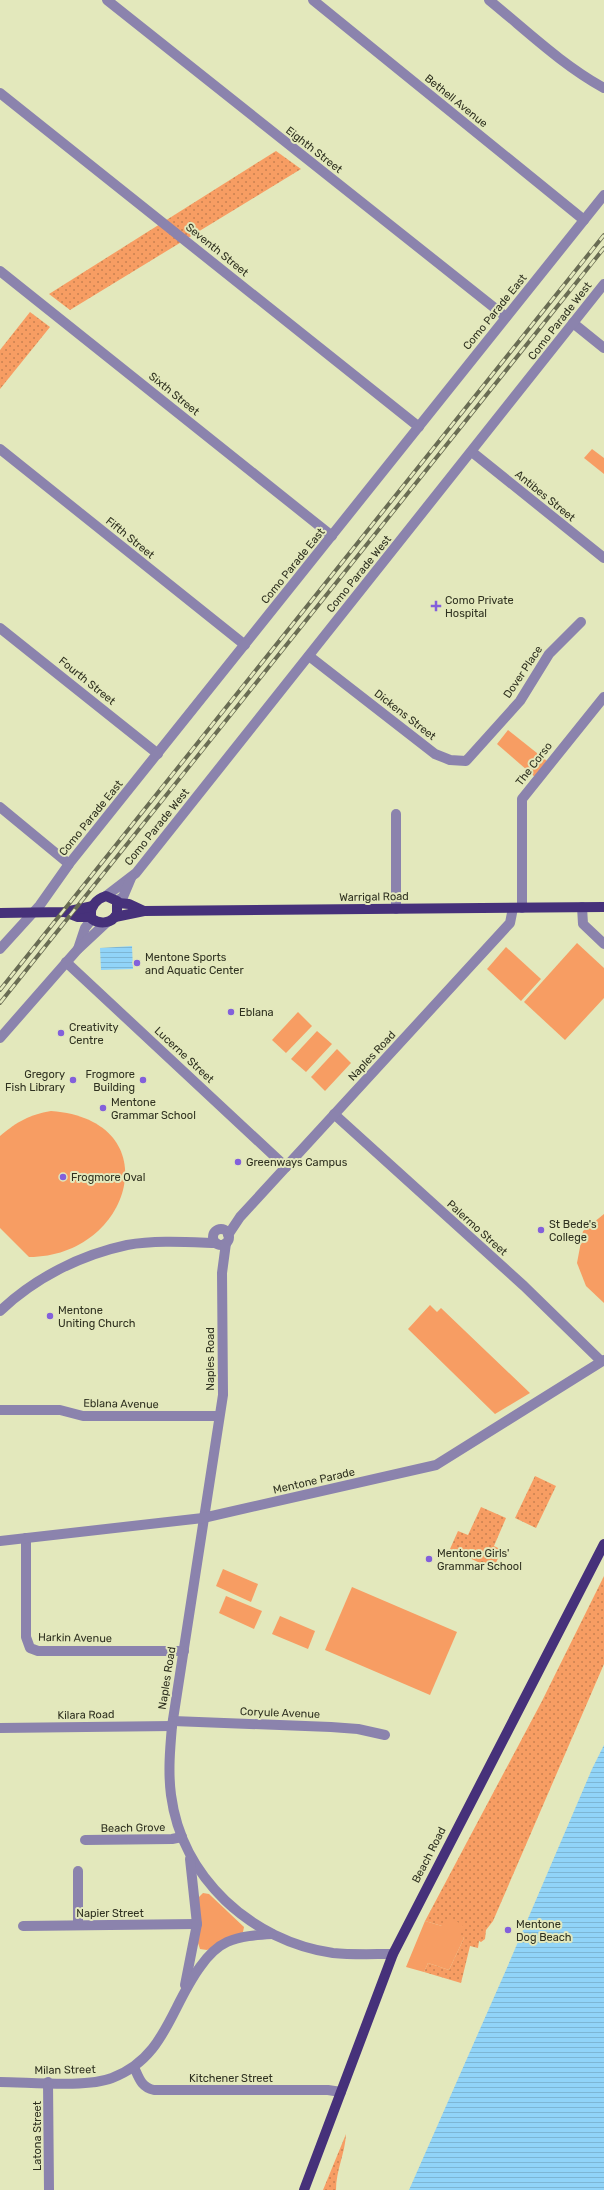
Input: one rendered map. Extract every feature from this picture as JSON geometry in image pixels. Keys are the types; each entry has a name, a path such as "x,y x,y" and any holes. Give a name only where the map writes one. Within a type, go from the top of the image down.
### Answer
{"main road":[{"path":"65,912 78,917 92,918 99,922 111,920 117,902 106,896 96,901 93,906 92,918"},
{"name":"Warrigal Road","path":"117,902 129,904 144,911"},
{"path":"0,912 65,912 93,906"},
{"name":"Warrigal Road","path":"111,920 144,911 604,907"},
{"name":"Beach Road","path":"304,2190 393,1954 604,1544"}],"street":[{"name":"Eighth Street","path":"107,0 506,317"},
{"name":"Bethell Avenue","path":"313,0 584,220"},
{"path":"489,0 573,69 590,81 604,88"},
{"name":"Seventh Street","path":"0,93 419,427"},
{"name":"Como Parade East","path":"0,949 32,912 604,195"},
{"name":"Sixth Street","path":"0,271 332,536"},
{"name":"Como Parade West","path":"106,896 131,878 472,452 604,284"},
{"path":"573,323 604,348"},
{"name":"Fifth Street","path":"0,449 245,645"},
{"name":"Antibes Street","path":"472,452 604,558"},
{"name":"Dover Place","path":"488,738 520,701 549,654 581,622"},
{"name":"Fourth Street","path":"0,628 158,754"},
{"name":"Dickens Street","path":"309,656 435,754 450,760 466,761 488,738"},
{"name":"The Corso","path":"518,908 522,799 604,697"},
{"path":"0,807 69,864"},
{"path":"396,814 396,909"},
{"name":"Como Parade West","path":"117,902 123,897 131,878"},
{"path":"582,907 583,924 604,944"},
{"name":"Naples Road","path":"393,1954 334,1953 311,1948 272,1934 246,1918 211,1886 190,1855 182,1837 171,1797 169,1777 173,1724 202,1518 223,1395 222,1264 220,1238 510,923 518,908"},
{"path":"78,948 85,928 92,918"},
{"path":"0,1038 78,948 111,920"},
{"name":"Lucerne Street","path":"66,962 286,1167"},
{"name":"Palermo Street","path":"334,1114 524,1286 603,1360"},
{"path":"0,1311 39,1280 89,1257 127,1245 198,1241 220,1238"},
{"name":"Mentone Parade","path":"0,1542 202,1518 436,1465 603,1360"},
{"name":"Eblana Avenue","path":"0,1410 60,1410 83,1416 219,1416"},
{"name":"Harkin Avenue","path":"26,1538 26,1637 30,1648 38,1651 184,1651"},
{"name":"Kilara Road","path":"0,1728 173,1724"},
{"name":"Coryule Avenue","path":"173,1724 331,1727 358,1729 385,1735"},
{"name":"Beach Grove","path":"85,1840 172,1839 182,1837"},
{"name":"Milan Street","path":"183,1993 197,1924 190,1855"},
{"path":"78,1872 78,1925"},
{"path":"194,1895 211,1886"},
{"name":"Napier Street","path":"23,1926 197,1924"},
{"name":"Milan Street","path":"0,2082 100,2081 120,2075 134,2067 148,2056 160,2040 183,1993 211,1954 220,1946 235,1940 272,1934"},
{"path":"193,1949 200,1953 211,1954"},
{"name":"Kitchener Street","path":"134,2067 142,2084 146,2088 154,2090 328,2090 341,2092"},
{"name":"Latona Street","path":"48,2082 49,2190"}],"shaded area":[{"path":"276,151 301,169 70,310 49,294"},
{"path":"30,312 50,327 0,389 0,350"},
{"path":"592,449 604,458 604,474 584,458"},
{"path":"508,730 547,761 535,777 497,744"},
{"path":"577,943 604,968 604,998 565,1040 524,1002"},
{"path":"506,947 541,979 521,1001 487,969"},
{"path":"298,1012 312,1026 286,1053 272,1040"},
{"path":"317,1031 332,1044 306,1072 291,1059"},
{"path":"337,1049 351,1063 325,1091 311,1077"},
{"name":"Frogmore Oval","path":"51,1111 89,1120 113,1138 124,1161 124,1187 113,1213 93,1235 64,1251 29,1257 0,1228 0,1136 12,1126 24,1119 36,1114"},
{"path":"604,1214 604,1303 586,1286 577,1263 583,1231"},
{"path":"430,1305 437,1312 441,1308 530,1393 495,1414 408,1329"},
{"path":"535,1476 556,1486 536,1528 515,1518"},
{"path":"481,1507 506,1518 494,1546 502,1550 493,1569 450,1549 458,1531 468,1535"},
{"path":"223,1569 258,1584 251,1602 216,1586"},
{"path":"604,1576 604,1664 493,1921 486,1930 485,1939 481,1942 479,1941 478,1948 470,1946 461,1983 424,1972 428,1963 449,1970 464,1938 442,1926 425,1921 542,1701"},
{"path":"352,1587 457,1632 430,1695 325,1650"},
{"path":"226,1596 262,1611 254,1629 219,1613"},
{"path":"280,1616 315,1631 308,1649 272,1634"},
{"path":"203,1893 209,1894 244,1927 243,1932 207,1950 200,1949 198,1943 199,1897"},
{"path":"452,1918 465,1927 460,1935 464,1938 449,1970 428,1963 424,1972 406,1967 425,1921 442,1926"},
{"path":"346,2134 337,2176 336,2190 323,2190"}],"water":[{"path":"132,946 133,969 101,970 100,948"},
{"path":"604,1745 604,2190 409,2190 506,1970 592,1769"}],"railway":[{"path":"0,990 604,235"},
{"path":"0,1003 604,248"}],"place":[{"name":"Como Private Hospital","path":"436,606"},
{"name":"Mentone Sports and Aquatic Center","path":"137,963"},
{"name":"Eblana","path":"231,1012"},
{"name":"Creativity Centre","path":"61,1033"},
{"name":"Gregory Fish Library","path":"73,1080"},
{"name":"Frogmore Building","path":"143,1080"},
{"name":"Mentone Grammar School","path":"103,1108"},
{"name":"Greenways Campus","path":"238,1162"},
{"name":"Frogmore Oval","path":"63,1177"},
{"name":"St Bede's College","path":"541,1230"},
{"name":"Mentone Uniting Church","path":"50,1316"},
{"name":"Mentone Girls' Grammar School","path":"429,1559"},
{"name":"Mentone Dog Beach","path":"508,1930"}]}
